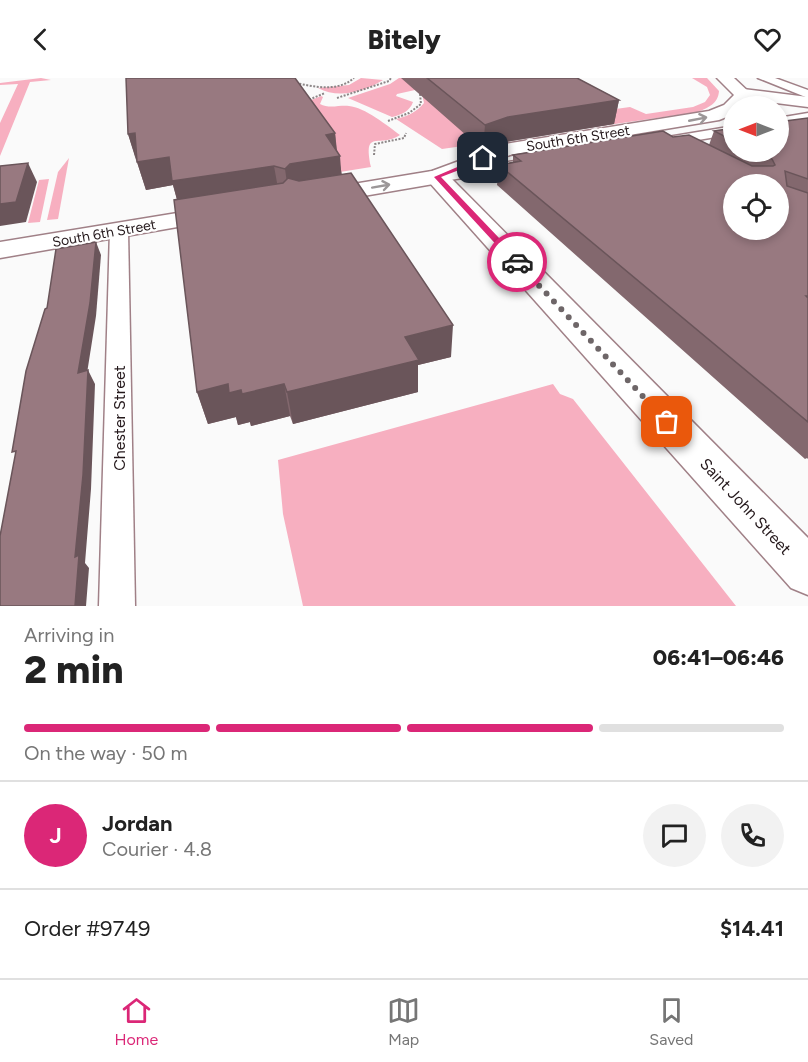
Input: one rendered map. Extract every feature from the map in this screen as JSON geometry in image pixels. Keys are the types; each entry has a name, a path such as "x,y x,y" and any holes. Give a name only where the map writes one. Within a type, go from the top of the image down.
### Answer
{"main road":[{"path":"725,78 743,94 808,102"},
{"name":"South 6th Street","path":"302,199 437,177 512,148 650,136 713,116 723,117"},
{"name":"Saint John Street","path":"437,177 808,572"},
{"name":"South 6th Street","path":"0,250 245,209"}],"lane":[{"path":"764,78 808,94"},
{"path":"789,120 808,117"},
{"path":"673,140 723,121"},
{"path":"650,136 673,140 698,153"},
{"name":"South 6th Street","path":"437,177 539,163 512,148"},
{"name":"Chester Street","path":"117,606 119,230"}],"path":[{"path":"287,84 330,87 345,85 354,78"},
{"path":"337,98 389,81 390,78"},
{"path":"388,121 409,113 421,104 420,94 427,89"},
{"path":"298,102 325,93"},
{"path":"378,163 373,147 375,144 404,138 406,133"}],"shaded area":[{"path":"41,78 51,80 30,82 0,156 0,123 18,84 0,85 0,83"},
{"path":"361,78 383,80 351,93 334,93 318,88 349,85"},
{"path":"399,78 410,78 424,88 397,94 396,96 413,102 399,115 392,117 348,98 390,84"},
{"path":"692,78 707,78 719,91 715,102 698,112 442,149 396,119 412,113 421,106 424,103 422,94 594,112 630,107 646,114 693,107 705,102 710,95 707,87"},
{"path":"323,97 320,104 330,107 355,107 400,135 371,143 369,155 371,167 309,177 309,101"},
{"path":"69,158 58,219 47,220 58,172"},
{"path":"49,179 40,222 28,223 39,180"},
{"path":"553,384 560,394 573,399 736,606 303,606 283,514 278,460"}],"building":[{"path":"126,78 295,78 335,133 326,135 340,156 290,164 285,169 274,166 172,181 169,157 137,162 135,133 128,134"},
{"path":"427,78 577,78 619,100 508,117 485,125"},
{"path":"808,118 808,179 785,171 785,174 723,174 723,240 789,240 789,187 808,193 808,296 806,296 808,298 808,422 499,165 521,161 513,155 663,131 673,137 689,135 723,152 723,162 744,162 752,166 775,165 774,162 789,162 789,121"},
{"path":"723,130 723,136 714,131"},
{"path":"28,163 16,202 0,204 0,166"},
{"path":"351,173 453,325 405,337 419,360 287,392 284,384 242,394 241,390 229,393 228,384 197,392 174,200 283,183 288,178 299,181"},
{"path":"96,242 90,303 78,373 88,370 83,475 75,557 79,555 75,606 0,606 0,536 16,451 12,452 26,371 47,308 56,249"}],"way so far":[{"path":"517,262 667,422"}],"route":[{"path":"483,158 437,177 517,262"}]}
